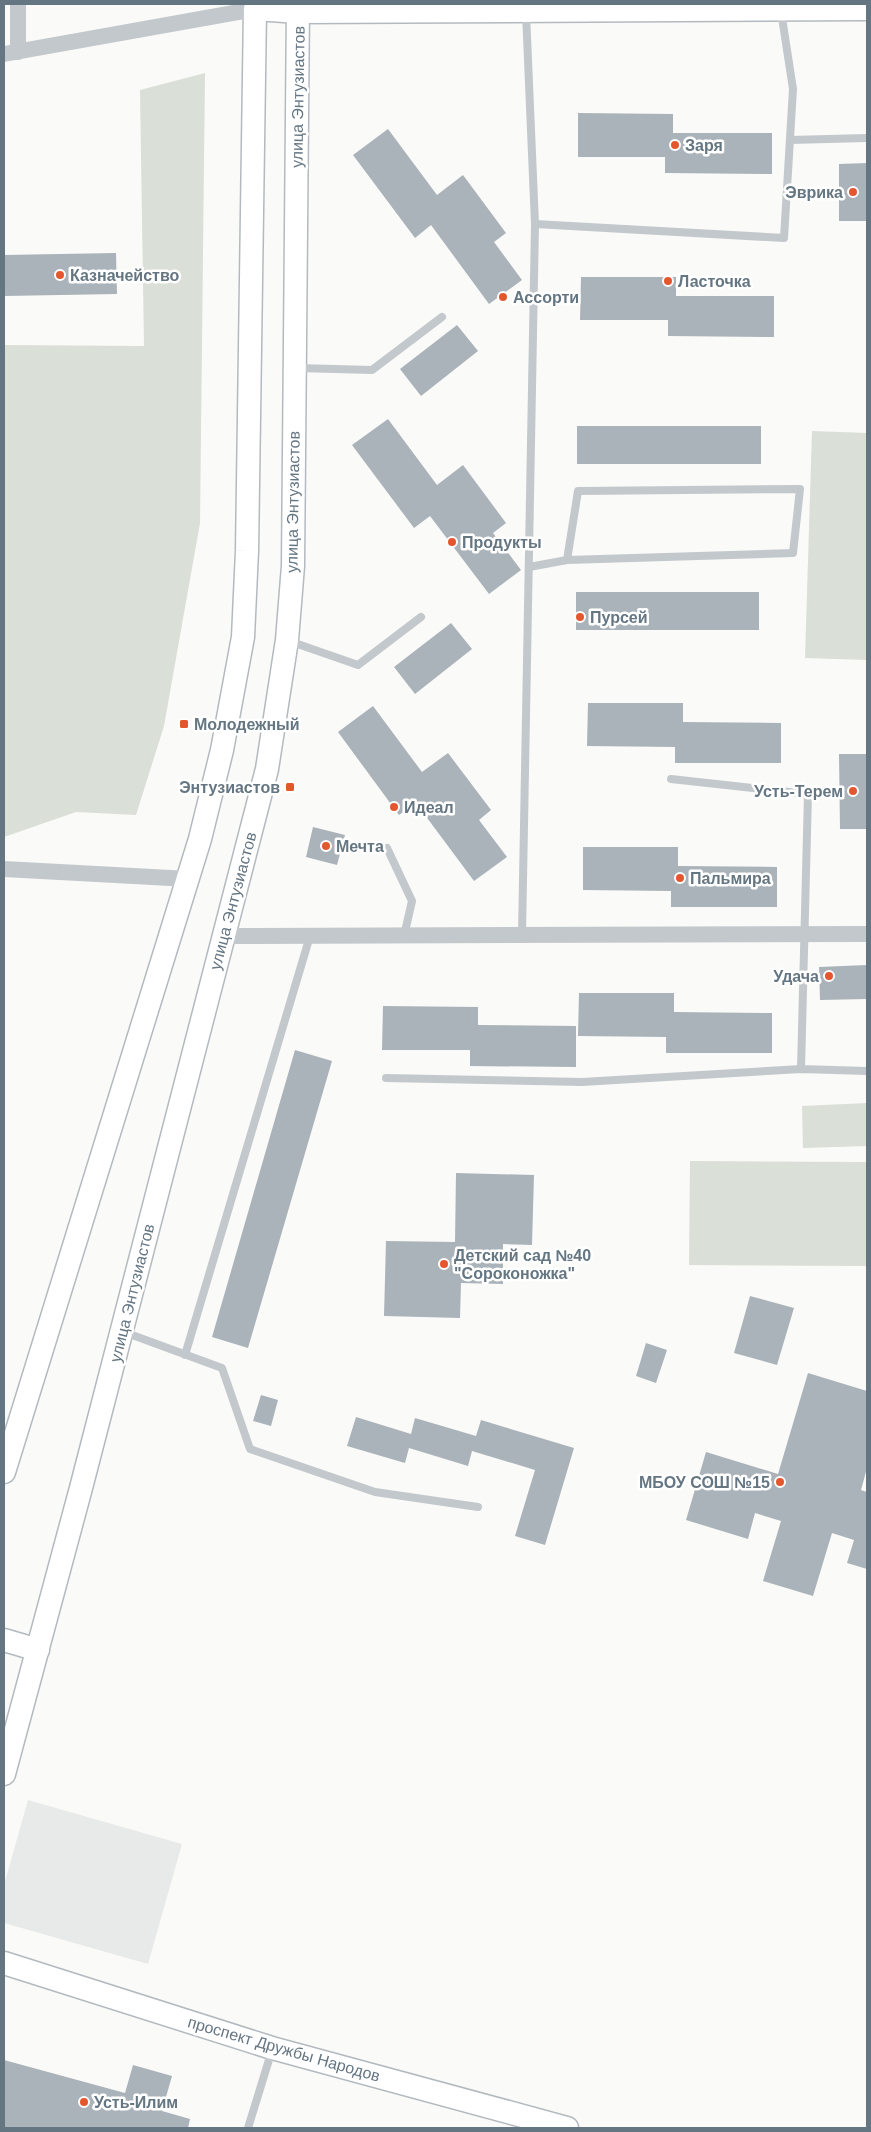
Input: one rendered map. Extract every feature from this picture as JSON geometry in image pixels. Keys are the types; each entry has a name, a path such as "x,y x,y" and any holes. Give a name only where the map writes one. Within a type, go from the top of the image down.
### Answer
{"street":[{"path":"18,4 11,53 258,6 526,10 782,11 867,9"},
{"path":"4,1472 189,879 222,750 243,637 247,541 258,6"},
{"name":"улица Энтузиастов","path":"4,1774 122,1332 267,769 287,640 293,566 299,8"},
{"path":"4,869 189,879"},
{"path":"224,936 867,934"},
{"path":"4,1640 38,1650"},
{"name":"проспект Дружбы Народов","path":"4,1963 272,2048 566,2128"}],"lane":[{"path":"522,935 535,224 526,10"},
{"path":"535,224 784,238 793,89 782,11"},
{"path":"790,140 867,138"},
{"path":"295,368 372,370 442,317"},
{"path":"529,567 567,560 793,553 800,489 578,491 567,560"},
{"path":"287,640 358,665 421,617"},
{"path":"671,779 808,794 801,1069"},
{"path":"387,848 412,901 404,936"},
{"path":"185,1355 310,936"},
{"path":"386,1078 582,1082 801,1069 867,1071"},
{"path":"122,1332 222,1368 250,1449 375,1492 478,1507"},
{"path":"248,2128 272,2048"}],"shaded area":[{"path":"205,73 200,523 164,726 136,815 76,812 4,837 4,345 144,346 140,90"},
{"path":"812,431 867,433 867,660 805,658"},
{"path":"867,1103 867,1146 803,1148 802,1106"},
{"path":"690,1161 867,1162 867,1266 689,1265"},
{"path":"28,1800 182,1844 148,1964 4,1923 4,1885"}],"building":[{"name":"Заря","path":"578,113 673,114 673,133 772,133 772,174 665,173 665,157 578,157"},
{"path":"388,129 437,195 463,175 506,233 494,242 522,280 489,304 431,225 415,238 353,155"},
{"name":"Эврика","path":"867,163 867,221 839,221 839,164"},
{"name":"Казначейство","path":"116,253 117,294 4,296 4,255"},
{"path":"581,277 676,277 676,296 774,296 774,337 668,336 668,320 580,320"},
{"path":"457,325 478,351 421,396 400,369"},
{"path":"388,419 437,485 463,465 506,523 493,533 521,570 489,594 430,516 414,528 352,445"},
{"path":"577,426 761,426 761,464 577,464"},
{"path":"576,592 759,592 759,630 576,630"},
{"path":"451,623 472,649 415,694 394,667"},
{"path":"588,703 683,703 683,722 781,723 781,763 675,763 675,747 587,746"},
{"path":"373,706 422,772 448,753 491,810 479,820 507,857 474,881 416,803 399,815 338,732"},
{"name":"Усть-Терем","path":"839,754 867,754 867,829 840,829"},
{"name":"Мечта","path":"313,827 345,835 337,865 306,857"},
{"name":"Пальмира","path":"583,847 678,847 678,866 777,867 777,907 671,907 671,891 583,890"},
{"path":"867,965 867,999 820,1000 819,967"},
{"path":"579,993 674,993 674,1012 772,1013 772,1053 666,1053 666,1037 578,1036"},
{"path":"383,1006 478,1007 478,1025 576,1026 576,1067 470,1066 470,1050 382,1050"},
{"path":"295,1050 332,1061 248,1348 212,1337"},
{"name":"Детский сад №40 \"Сороконожка\"","path":"456,1173 534,1175 532,1245 503,1244 503,1284 461,1283 460,1318 384,1316 386,1241 455,1242"},
{"path":"750,1296 794,1308 777,1365 734,1353"},
{"path":"646,1343 667,1350 656,1383 636,1376"},
{"name":"МБОУ СОШ №15","path":"808,1373 867,1391 867,1468 861,1490 867,1492 867,1569 847,1563 854,1540 832,1533 813,1596 763,1581 781,1521 755,1513 748,1539 686,1520 706,1452 778,1474"},
{"path":"261,1395 278,1400 271,1426 253,1421"},
{"path":"356,1417 411,1434 415,1418 476,1436 481,1420 574,1448 545,1545 515,1536 535,1470 472,1451 468,1466 409,1448 405,1463 347,1446"},
{"name":"Усть-Илим","path":"4,2060 125,2093 133,2065 172,2076 162,2111 190,2119 188,2128 4,2128"}],"place":[{"name":"Заря","path":"675,145"},
{"name":"Эврика","path":"853,192"},
{"name":"Казначейство","path":"60,275"},
{"name":"Ласточка","path":"668,281"},
{"name":"Ассорти","path":"503,297"},
{"name":"Продукты","path":"452,542"},
{"name":"Пурсей","path":"580,617"},
{"name":"Молодежный","path":"184,724"},
{"name":"Энтузиастов","path":"290,787"},
{"name":"Усть-Терем","path":"853,791"},
{"name":"Идеал","path":"394,807"},
{"name":"Мечта","path":"326,846"},
{"name":"Пальмира","path":"680,878"},
{"name":"Удача","path":"829,976"},
{"name":"Детский сад №40 \"Сороконожка\"","path":"444,1264"},
{"name":"МБОУ СОШ №15","path":"780,1482"},
{"name":"Усть-Илим","path":"84,2102"}]}
